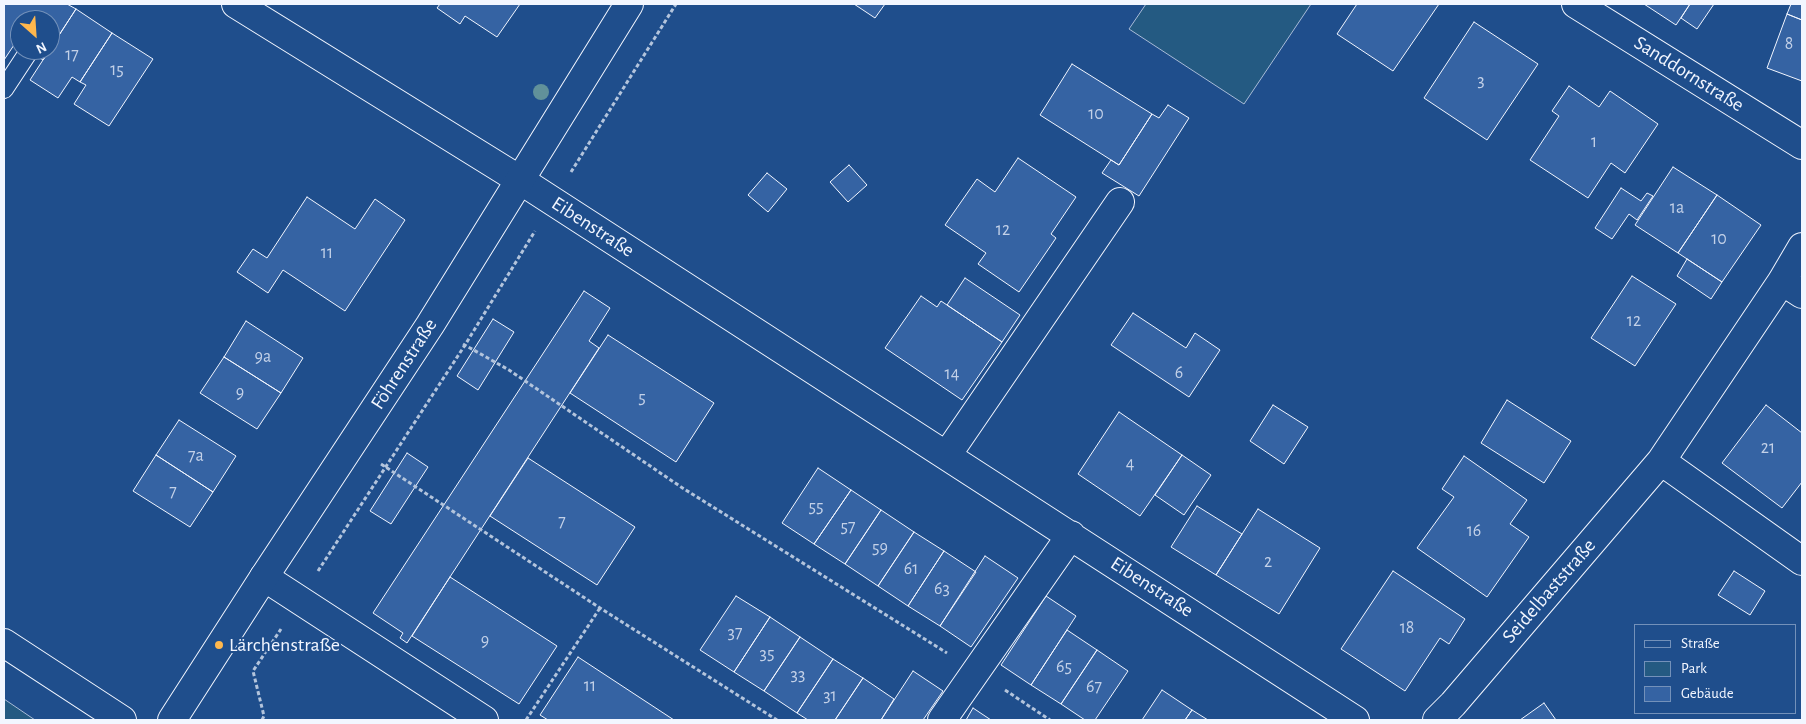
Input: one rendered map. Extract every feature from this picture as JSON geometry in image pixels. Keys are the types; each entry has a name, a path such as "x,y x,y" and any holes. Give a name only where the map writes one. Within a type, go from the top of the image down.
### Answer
{"street":[{"name":"Eibenstraße","path":"236,4 553,201 1355,720"},
{"name":"Föhrenstraße","path":"172,720 430,325 628,4"},
{"name":"Sanddornstraße","path":"1576,4 1802,145"},
{"path":"947,455 1120,202"},
{"name":"Seidelbaststraße","path":"1437,720 1453,704 1661,461 1792,288 1802,247"},
{"path":"1661,461 1802,562"},
{"path":"942,720 1071,535"},
{"path":"264,577 484,720"},
{"path":"4,643 122,720"}],"lane":[{"path":"4,89 23,60"}],"path":[{"path":"262,720 264,716 253,671 386,468 676,4"},
{"path":"430,325 509,370 682,487 976,671 1050,720"},
{"path":"351,444 600,608 777,720"},
{"path":"526,720 600,608"}],"green space":[{"path":"1146,4 1311,4 1244,104 1129,29"},
{"path":"4,699 35,720 4,720"}],"building":[{"path":"4,4 67,4 76,9 60,34 60,10 10,10 10,51 4,60"},
{"path":"440,4 520,4 497,37 465,16 460,24 437,8"},
{"path":"854,4 885,4 875,18"},
{"path":"1357,4 1439,4 1393,71 1337,34"},
{"path":"1644,4 1690,4 1676,25"},
{"path":"1690,4 1714,4 1697,29 1681,18"},
{"path":"1791,4 1802,4 1802,20 1787,14"},
{"path":"76,9 112,33 80,82 72,77 58,98 30,80 43,60 60,60 60,34"},
{"path":"1787,14 1802,20 1802,81 1767,68"},
{"path":"1474,22 1538,64 1487,140 1424,98"},
{"path":"112,33 153,59 109,126 74,104 86,85 80,82"},
{"path":"1072,64 1152,114 1119,165 1040,115"},
{"path":"1569,86 1599,107 1610,91 1658,124 1625,173 1611,163 1588,198 1530,160 1559,116 1552,111"},
{"path":"1168,105 1189,118 1139,196 1102,173 1111,160 1119,165 1152,114 1159,118"},
{"path":"1018,158 1076,197 1051,234 1056,238 1019,292 978,264 986,253 945,225 977,179 995,192"},
{"path":"849,165 867,185 848,202 830,182"},
{"path":"1673,167 1717,195 1678,253 1635,225"},
{"path":"767,173 787,189 768,212 748,195"},
{"path":"1621,188 1641,201 1647,193 1653,196 1637,220 1629,214 1612,239 1595,228"},
{"path":"1717,195 1761,225 1722,282 1678,253"},
{"path":"307,197 355,229 375,199 405,220 345,311 283,270 268,293 237,272 253,249 267,258"},
{"path":"1687,259 1722,282 1711,299 1677,276"},
{"path":"1632,276 1676,304 1635,366 1591,338"},
{"path":"965,278 1020,315 1002,342 947,305"},
{"path":"584,291 610,308 589,341 599,348 407,643 400,638 403,633 373,613"},
{"path":"921,296 937,307 941,301 1002,342 962,400 885,348"},
{"path":"1133,313 1186,348 1195,333 1220,350 1189,397 1111,345"},
{"path":"493,319 514,332 478,390 457,376"},
{"path":"246,321 303,358 281,393 224,357"},
{"path":"608,335 714,403 676,462 570,393"},
{"path":"224,357 281,393 257,429 200,393"},
{"path":"1507,400 1571,441 1544,483 1481,443"},
{"path":"1273,405 1308,427 1284,464 1250,441"},
{"path":"1766,405 1802,433 1802,482 1782,508 1722,463"},
{"path":"1119,412 1182,455 1140,516 1078,474"},
{"path":"179,420 236,456 213,492 156,455"},
{"path":"407,453 428,467 391,524 370,511"},
{"path":"156,455 213,492 190,527 133,491"},
{"path":"1182,455 1211,475 1184,515 1155,495"},
{"path":"1464,456 1527,500 1510,524 1529,537 1487,597 1417,548 1454,497 1442,489"},
{"path":"528,458 635,527 597,585 490,516"},
{"path":"818,468 851,490 814,544 782,523"},
{"path":"851,490 881,510 845,564 814,544"},
{"path":"1197,506 1242,534 1216,575 1171,547"},
{"path":"1258,509 1320,548 1279,614 1216,575"},
{"path":"881,510 914,532 878,586 845,564"},
{"path":"914,532 944,551 908,606 878,586"},
{"path":"944,551 976,572 940,626 908,606"},
{"path":"985,556 1018,578 971,647 940,626"},
{"path":"1393,571 1465,619 1449,644 1440,638 1405,691 1341,649"},
{"path":"1734,571 1765,591 1750,615 1718,595"},
{"path":"450,577 557,646 519,704 412,636"},
{"path":"736,596 770,617 734,672 700,650"},
{"path":"1046,596 1076,616 1031,685 1001,665"},
{"path":"770,617 800,637 764,691 734,672"},
{"path":"1067,630 1097,650 1061,704 1031,685"},
{"path":"800,637 833,659 797,713 764,691"},
{"path":"1097,650 1128,671 1095,720 1085,720 1061,704"},
{"path":"578,657 674,720 548,720 540,715"},
{"path":"833,659 863,678 835,720 808,720 797,713"},
{"path":"913,671 943,691 923,720 881,720"},
{"path":"863,678 894,699 881,720 835,720"},
{"path":"1162,690 1192,710 1185,720 1142,720"},
{"path":"1544,703 1556,720 1520,720"},
{"path":"973,708 991,720 966,720"},
{"path":"1192,710 1208,720 1185,720"}],"place":[{"name":"Lärchenstraße","path":"219,645"}]}
